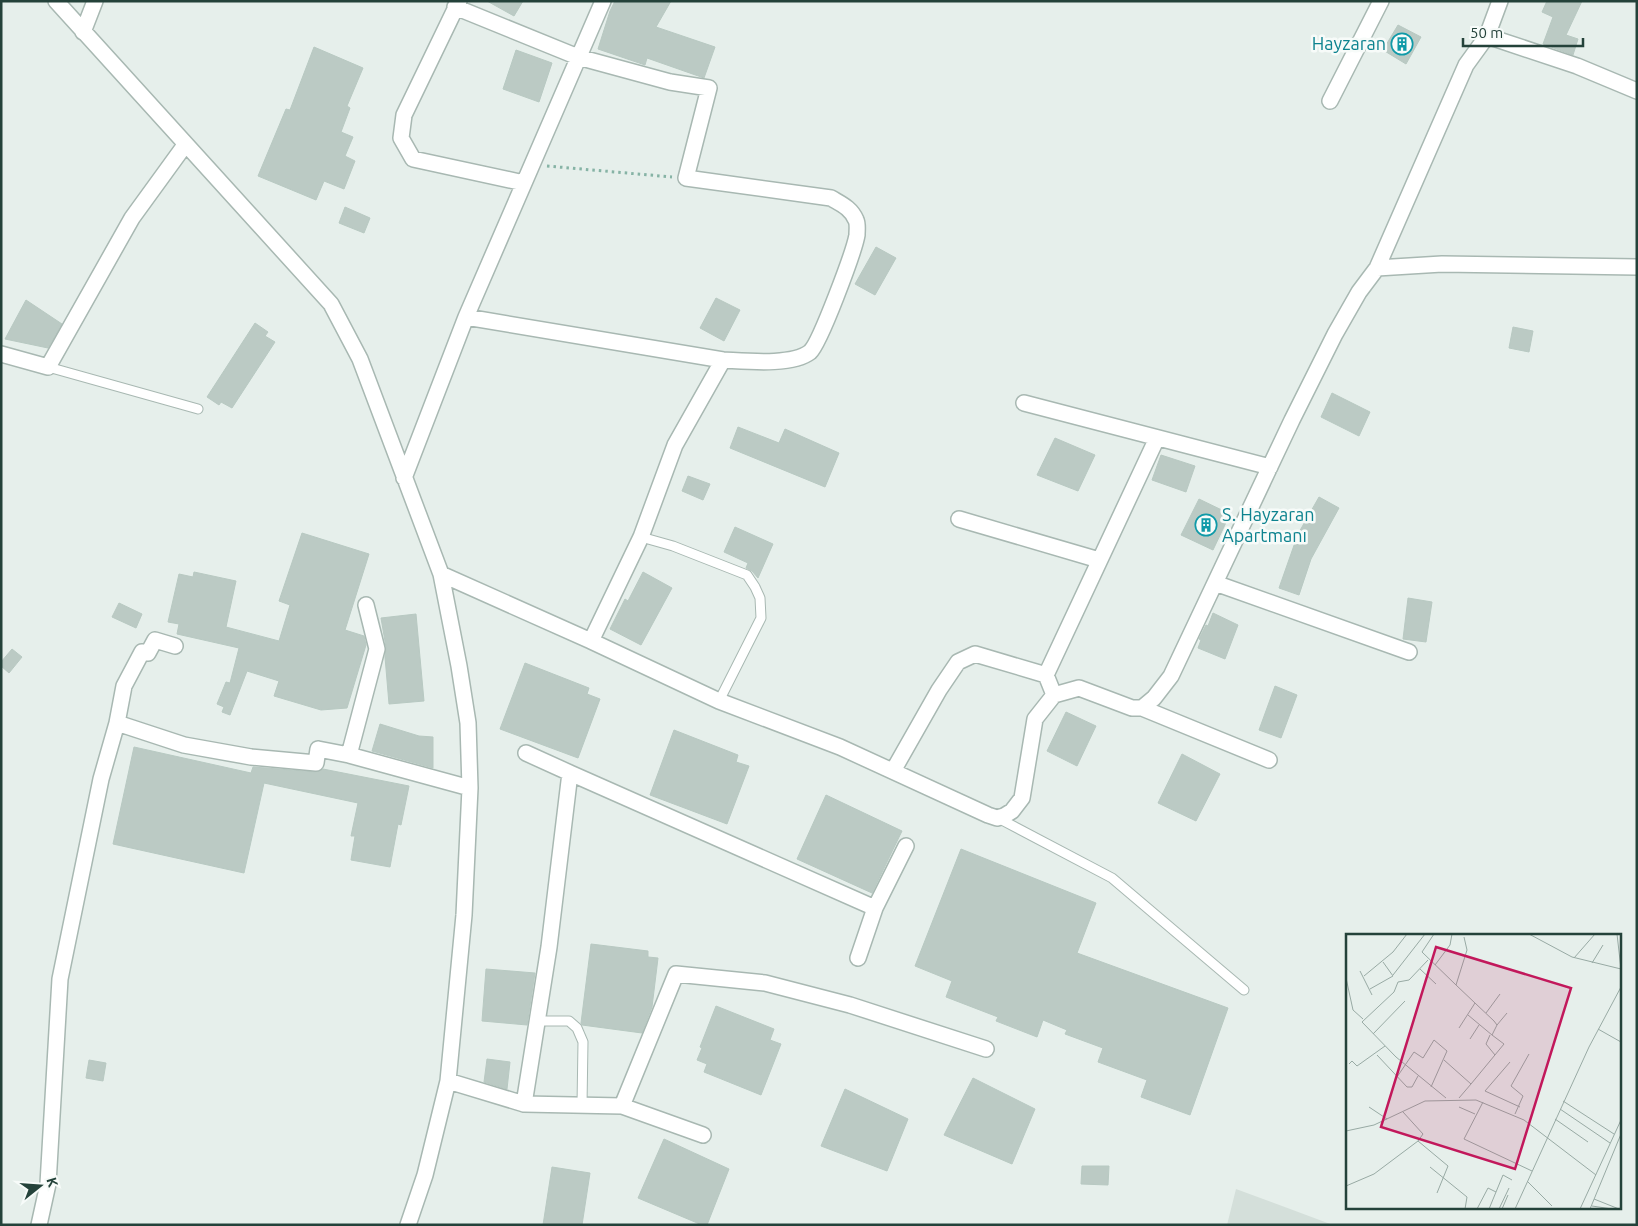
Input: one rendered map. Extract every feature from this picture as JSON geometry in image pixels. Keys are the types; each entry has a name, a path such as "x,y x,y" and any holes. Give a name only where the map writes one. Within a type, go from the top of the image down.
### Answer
{"street":[{"path":"56,1 331,304 360,359 441,574 468,723 470,788 464,915 448,1081 425,1175 408,1225"},
{"path":"83,32 96,1"},
{"path":"404,478 466,317 603,1"},
{"path":"1330,101 1381,1"},
{"path":"1142,708 1154,698 1171,676 1335,334 1359,292 1377,268 1466,65 1487,36 1500,1"},
{"path":"466,317 723,360 764,361 799,358 812,351 844,274 857,233 857,221 850,209 831,198 686,178 709,88 670,82 578,57 457,4 404,115 401,138 413,159 524,183"},
{"path":"1487,36 1577,66 1637,91"},
{"path":"1,354 48,367 132,218 185,145"},
{"path":"1377,268 1442,264 1637,267"},
{"path":"591,641 641,537 675,445 723,360"},
{"path":"1024,403 1270,467"},
{"path":"1054,695 1046,676 1156,438"},
{"path":"959,519 1099,560"},
{"path":"441,574 719,700 840,747 997,818 1012,811 1022,798 1035,719 1054,695 1079,688 1132,708 1142,708 1269,760"},
{"path":"1215,582 1409,652"},
{"path":"349,755 377,649 366,606"},
{"path":"39,1225 48,1184 60,979 102,779 117,723 124,686 142,652 148,653 156,640 175,646"},
{"path":"893,771 939,690 958,662 974,654 1046,676"},
{"path":"117,723 184,745 251,757 316,763 318,750 349,755 470,788"},
{"path":"526,753 875,908"},
{"path":"524,1104 549,947 570,773"},
{"path":"858,958 875,908 906,846"},
{"path":"622,1106 676,974 765,983 850,1005 986,1049"},
{"path":"448,1081 524,1104 622,1106 703,1135"}],"lane":[{"path":"48,367 198,408"},
{"path":"641,537 672,546 747,575 755,587 760,598 761,618 719,700"},
{"path":"997,818 1112,878 1244,990"},
{"path":"537,1021 569,1021 577,1028 583,1042 582,1105"}],"path":[{"path":"532,164 686,178"}],"shaded area":[{"path":"1236,1189 1333,1225 1227,1225"}],"building":[{"path":"487,1 523,1 514,16"},
{"path":"615,1 671,1 656,27 715,47 704,78 647,58 645,65 598,49"},
{"path":"1547,1 1582,1 1566,35 1578,39 1573,55 1543,44 1553,17 1542,12"},
{"name":"Hayzaran","path":"1398,25 1421,37 1406,64 1383,50"},
{"path":"314,47 363,68 347,106 350,108 341,132 353,137 345,156 355,161 344,189 324,181 316,200 258,176 286,109 290,110"},
{"path":"516,50 552,63 539,102 503,89"},
{"path":"345,207 370,218 364,233 339,223"},
{"path":"876,247 896,258 875,295 855,284"},
{"path":"716,298 740,310 724,341 700,328"},
{"path":"26,300 62,324 48,348 5,339"},
{"path":"255,323 268,332 265,336 275,342 232,408 221,402 219,405 207,397"},
{"path":"1513,327 1533,331 1529,352 1509,348"},
{"path":"1332,393 1370,412 1359,436 1321,417"},
{"path":"738,427 779,443 785,429 839,453 825,487 730,448"},
{"path":"1055,438 1095,455 1078,491 1037,475"},
{"path":"1161,455 1195,466 1186,492 1152,480"},
{"path":"688,476 710,484 703,500 682,491"},
{"path":"1319,497 1339,508 1311,559 1299,595 1279,588 1298,534"},
{"name":"S. Hayzaran Apartmanı","path":"1199,499 1230,514 1213,550 1181,535"},
{"path":"735,527 773,544 758,578 752,571 746,568 748,563 724,552"},
{"path":"302,533 369,554 345,630 364,636 366,645 347,708 321,710 274,696 279,681 247,671 230,715 222,712 224,707 217,704 226,682 230,683 239,648 177,634 179,624 168,622 179,574 193,577 194,572 236,581 226,627 279,641 290,605 279,601"},
{"path":"643,572 672,588 641,645 610,629 625,599 628,601"},
{"path":"1408,598 1432,602 1426,642 1403,639"},
{"path":"119,603 142,614 136,628 112,617"},
{"path":"1213,613 1238,625 1225,659 1198,648 1201,640 1199,639 1206,625 1208,626"},
{"path":"416,614 424,701 389,704 385,657 386,647 381,618"},
{"path":"12,649 22,657 9,673 1,666 1,662"},
{"path":"525,663 589,688 587,694 600,699 578,758 500,729"},
{"path":"1275,686 1297,695 1281,738 1259,730"},
{"path":"1066,712 1096,726 1077,766 1047,751"},
{"path":"380,724 419,736 433,737 433,768 372,751"},
{"path":"674,730 738,755 736,762 749,766 727,824 650,795"},
{"path":"134,747 251,773 253,767 315,772 323,769 409,786 401,825 398,824 390,867 351,860 355,836 351,836 358,803 264,783 244,873 113,844"},
{"path":"1182,754 1220,774 1196,821 1158,803"},
{"path":"826,795 902,831 872,893 797,859"},
{"path":"961,849 1096,903 1077,953 1228,1008 1190,1115 1141,1097 1147,1080 1098,1062 1103,1048 1065,1034 1067,1030 1043,1020 1037,1037 996,1021 998,1017 946,997 952,981 915,966"},
{"path":"591,944 648,951 648,957 658,958 652,1007 642,1033 582,1025"},
{"path":"486,969 535,973 527,1025 482,1021"},
{"path":"716,1006 774,1029 770,1040 781,1044 761,1095 704,1072 707,1064 697,1060"},
{"path":"487,1059 510,1062 507,1089 484,1082"},
{"path":"89,1060 106,1063 103,1081 86,1078"},
{"path":"973,1078 1035,1109 1012,1164 944,1135"},
{"path":"845,1089 908,1119 887,1171 821,1146"},
{"path":"664,1139 729,1169 707,1225 702,1225 638,1198"},
{"path":"1082,1166 1109,1166 1108,1185 1081,1184"},
{"path":"552,1167 590,1173 582,1225 543,1225"}],"place":[{"name":"Hayzaran","path":"1402,44"},
{"name":"S. Hayzaran Apartmanı","path":"1206,525"}]}
